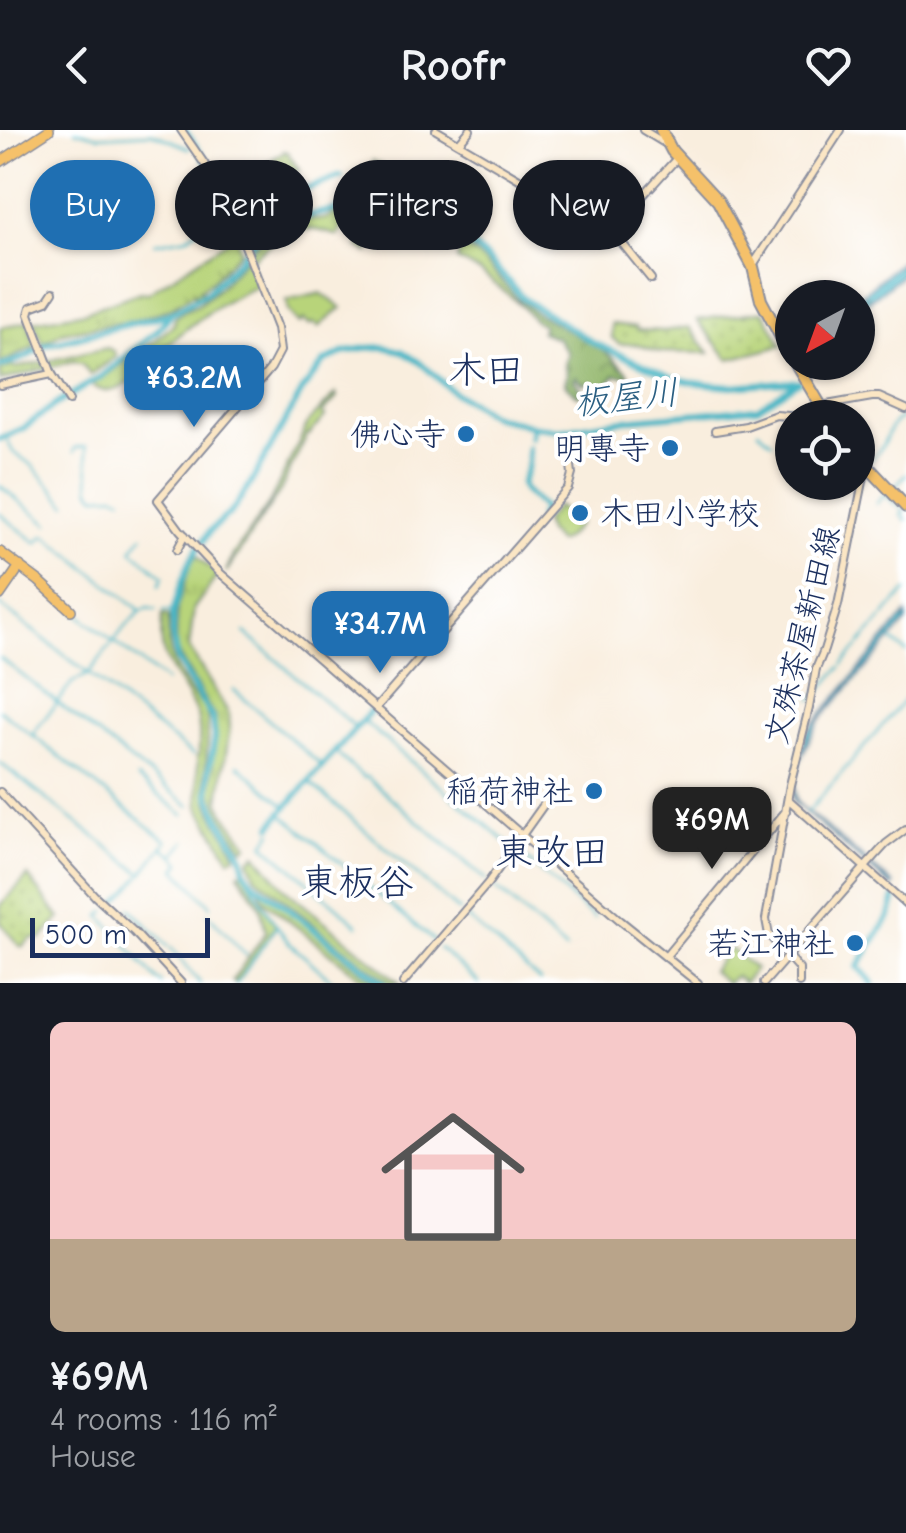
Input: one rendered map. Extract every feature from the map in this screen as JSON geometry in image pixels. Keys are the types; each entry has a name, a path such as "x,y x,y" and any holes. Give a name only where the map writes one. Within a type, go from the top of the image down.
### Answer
{"highway":[{"path":"660,130 666,144 718,200 752,266 762,302 775,326"},
{"path":"875,474 906,507"}],"main road":[{"path":"0,160 47,130"},
{"path":"0,554 53,592 70,612"},
{"path":"0,592 18,568"}],"street":[{"path":"181,130 220,184 262,287 279,335 280,351 275,363 158,500 219,572 621,921 698,983"},
{"path":"436,130 513,175"},
{"path":"459,143 470,130"},
{"path":"643,130 666,144"},
{"path":"752,266 841,130"},
{"path":"645,194 678,158"},
{"path":"628,250 651,278"},
{"path":"54,292 49,300 31,308 29,314 52,372 69,401"},
{"path":"0,385 52,372"},
{"path":"852,400 879,397 906,409"},
{"path":"715,431 750,425 775,415"},
{"path":"376,708 568,488 572,474 569,447"},
{"name":"文殊茶屋新田線","path":"799,983 799,969 770,935 766,919 816,669 838,605 856,500"},
{"path":"177,550 186,536"},
{"path":"0,792 181,983"},
{"path":"403,983 488,883 547,800"},
{"path":"788,800 867,865 906,904"},
{"path":"666,956 786,810"},
{"path":"764,983 886,844 906,828"}],"green space":[{"path":"284,151 292,160 272,160"},
{"path":"332,215 333,235 313,229 313,220"},
{"path":"213,250 240,250 199,290 207,290 203,298 195,300 195,293 170,309 132,321 63,332 43,343 33,321 85,312 140,292 148,293"},
{"path":"460,250 472,251 518,299 516,301 482,273 457,260"},
{"path":"247,257 258,286 195,323 126,385 109,391 92,385 155,341 183,311 198,305 219,288"},
{"path":"321,293 342,308 319,327 304,320 299,324 288,312 286,301"},
{"path":"518,299 605,351 629,376 616,375 601,390 593,382 583,384 576,377 574,380 585,394 578,396 565,384 568,353 557,338 541,332 543,325"},
{"path":"764,311 775,332 775,348 729,359 697,320"},
{"path":"28,321 35,346 0,364 0,328"},
{"path":"612,324 637,330 689,327 709,353 660,352 635,344 619,344 612,338"},
{"path":"107,348 116,357 90,375 82,364 73,361 0,381 0,370 12,366"},
{"path":"336,394 337,398 322,413 325,416 307,435 280,491 226,572 233,555 270,502 309,421"},
{"path":"557,506 578,524 558,542 547,532 544,522"},
{"path":"197,556 218,575 194,608 189,648 229,714 219,800 248,845 243,849 220,815 211,792 215,718 176,650 177,608 191,563"},
{"path":"163,615 169,616 170,649 176,668 207,715 206,790 210,808 236,856 230,859 199,807 198,721 162,647"},
{"path":"256,854 287,891 400,983 391,983 256,877 249,860"},
{"path":"243,870 276,926 236,983 232,981 266,932 260,906 239,873"},
{"path":"28,876 60,918 41,939 32,938 19,946 0,922 0,906"},
{"path":"256,884 377,983 368,983 265,902"},
{"path":"728,949 755,969 744,983 735,976 727,983 712,971"}],"water":[{"path":"906,257 906,272 875,297 875,283"},
{"path":"906,614 906,622 819,721 798,769 806,733"},
{"path":"796,775 797,803 892,887 794,802"}],"waterway":[{"path":"75,130 98,136 152,133 189,148"},
{"path":"185,131 246,216 333,179"},
{"path":"0,367 46,345 170,314 208,292 251,243 284,223 350,207 384,212 393,228 414,235 453,238 471,245 524,299 594,343 674,378 732,386 794,381"},
{"path":"155,243 175,239"},
{"path":"0,439 24,428 102,376 156,332 170,315"},
{"name":"板屋川","path":"384,983 253,882 245,871 242,856 209,795 213,720 177,659 173,639 173,612 191,559 249,486 304,388 324,362 343,353 384,347 402,351 453,392 493,416 559,430 757,408 799,381"},
{"path":"875,455 893,425 906,416"},
{"path":"531,437 532,426"},
{"path":"758,430 772,442"},
{"path":"5,436 13,452 32,465 67,504"},
{"path":"74,452 75,448 86,446 91,490 97,496 122,498"},
{"path":"528,447 528,465 521,485 542,508 539,516"},
{"path":"895,487 906,474"},
{"path":"0,486 49,524"},
{"path":"876,504 885,494"},
{"path":"884,495 904,511 901,515 906,520"},
{"path":"0,514 37,543 45,535 140,610"},
{"path":"143,535 132,550 163,576 159,586"},
{"path":"860,644 906,591"},
{"path":"0,605 193,755"},
{"path":"35,736 72,683 88,674 125,627 141,611 156,610"},
{"path":"164,611 173,612"},
{"path":"75,612 165,681"},
{"path":"245,633 356,728"},
{"path":"892,640 906,652"},
{"path":"843,664 858,647"},
{"path":"0,658 141,768"},
{"path":"812,700 841,667"},
{"path":"234,690 322,766"},
{"path":"808,812 906,698"},
{"path":"0,710 167,841 142,874"},
{"path":"272,826 371,711"},
{"path":"363,721 510,845"},
{"path":"335,752 486,880"},
{"path":"0,763 140,872"},
{"path":"238,765 287,807"},
{"path":"143,769 190,806"},
{"path":"137,778 184,815"},
{"path":"309,782 459,911"},
{"path":"281,813 434,941"},
{"path":"272,832 264,844 358,925"},
{"path":"162,847 174,855 186,841"},
{"path":"516,850 594,918"},
{"path":"174,855 181,863 176,869 211,906"},
{"path":"129,889 140,876"},
{"path":"248,878 289,943 335,983"},
{"path":"492,885 566,950"},
{"path":"112,906 127,891"},
{"path":"873,983 858,967 890,915 895,897"},
{"path":"130,908 168,946"},
{"path":"106,911 101,916 162,983"},
{"path":"208,914 246,955"},
{"path":"465,916 540,981"},
{"path":"237,983 276,927"},
{"path":"171,948 200,983"},
{"path":"439,948 479,983"}],"place":[{"name":"佛心寺","path":"466,434"},
{"name":"明專寺","path":"670,448"},
{"name":"木田小学校","path":"580,513"},
{"name":"稲荷神社","path":"594,791"},
{"name":"若江神社","path":"855,943"}],"district":[{"name":"木田","path":"486,370"},
{"name":"東改田","path":"552,852"},
{"name":"東板谷","path":"357,882"}]}
